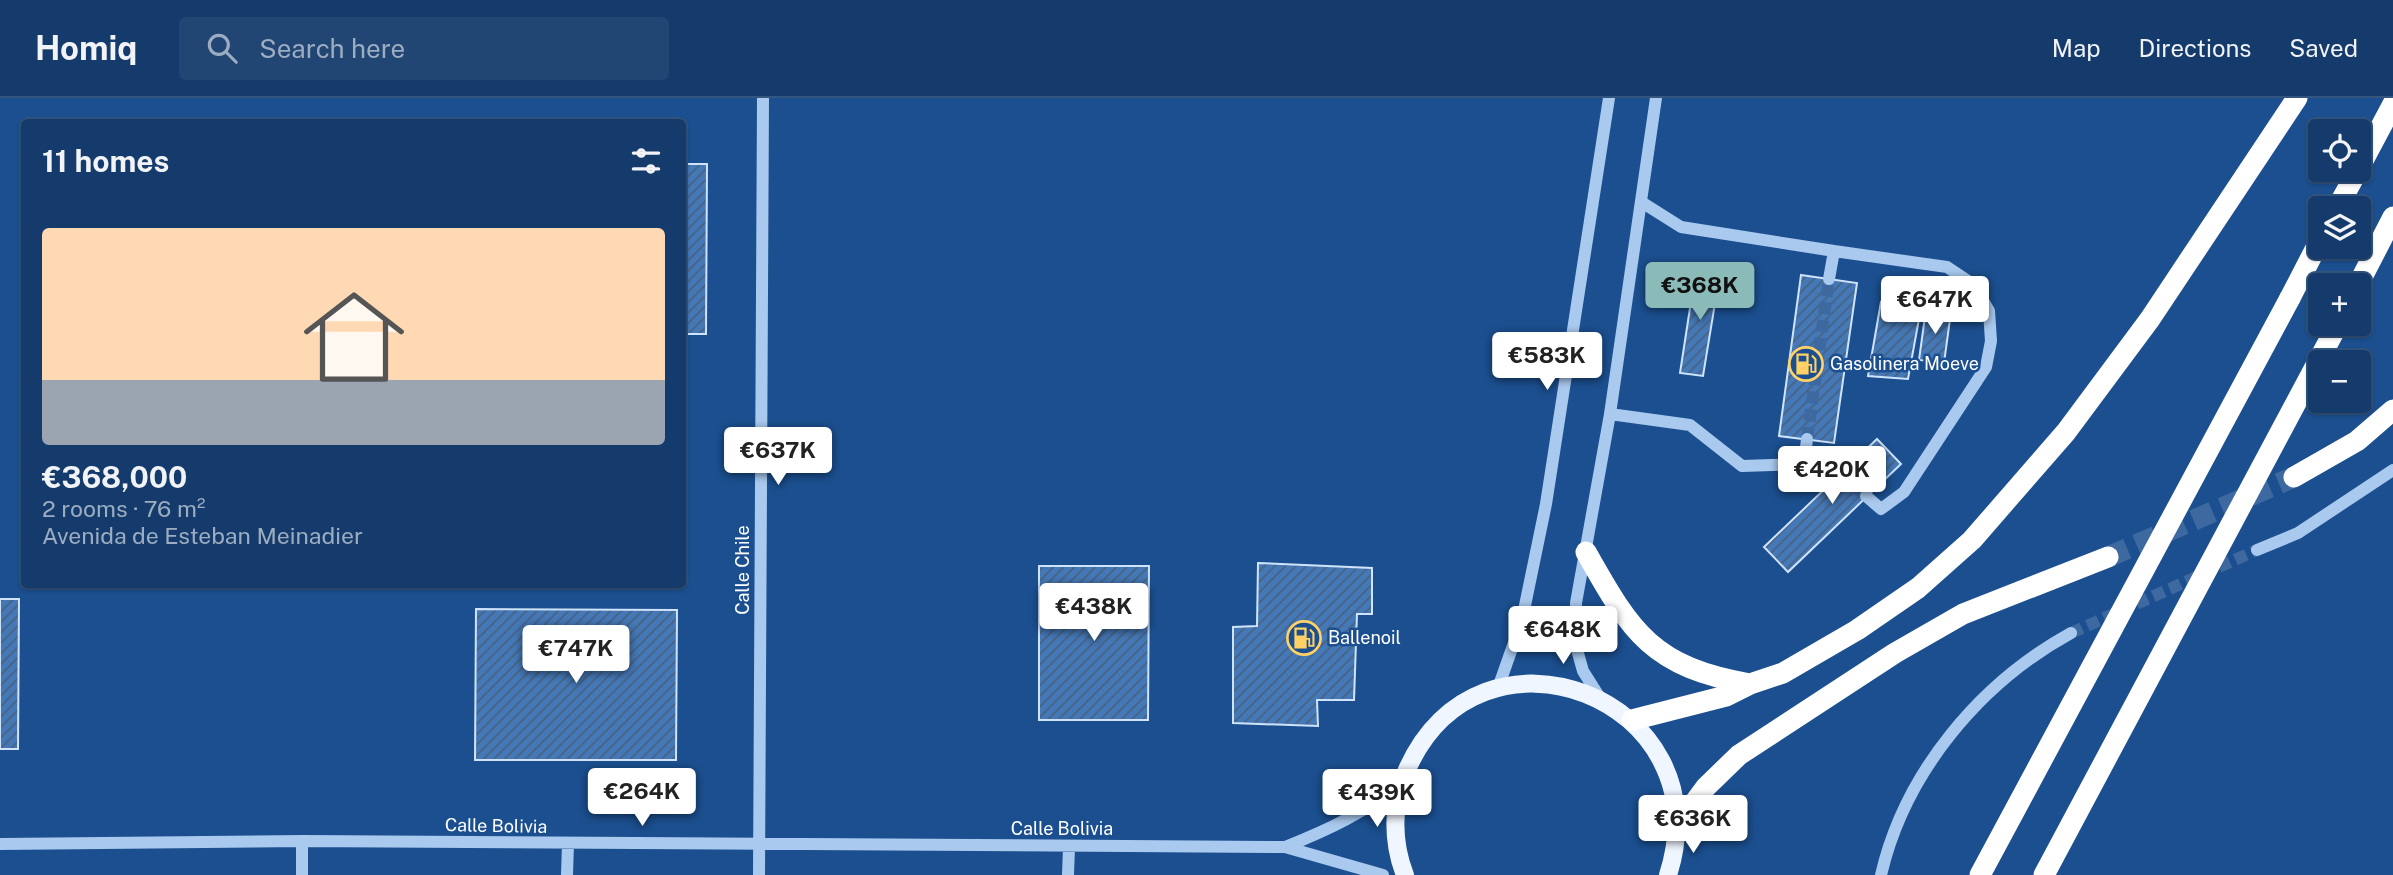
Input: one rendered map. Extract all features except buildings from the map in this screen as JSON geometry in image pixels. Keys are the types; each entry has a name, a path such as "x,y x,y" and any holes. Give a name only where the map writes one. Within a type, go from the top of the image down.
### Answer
{"highway":[{"path":"1632,720 1726,696 1750,684 1783,673 1857,630 1918,587 1972,540 2066,432 2142,329 2297,98"},
{"path":"2371,145 2393,104"},
{"path":"2364,273 2393,217"},
{"path":"1980,875 2310,259"},
{"path":"2044,875 2333,336"},
{"path":"2294,477 2357,441 2393,411"},
{"path":"1586,552 1629,622 1651,647 1678,664 1711,677 1750,684"},
{"path":"1677,826 1706,787 1739,755 1895,653 1963,614 2108,557"}],"main road":[{"path":"1405,875 1396,833 1397,807 1402,781 1424,740 1439,722 1467,702 1498,688 1550,684 1600,698 1632,720 1651,743 1666,768 1675,797 1677,826 1668,875"}],"street":[{"name":"Calle Chile","path":"759,875 763,98"},
{"path":"1498,688 1522,620 1546,504 1609,98"},
{"path":"1600,698 1583,671 1576,646 1576,603 1610,414 1658,98"},
{"path":"1643,203 1681,227 1947,267 1974,285 1989,311 1992,341 1986,367 1904,492 1881,509 1866,496"},
{"path":"1829,279 1834,251"},
{"path":"1610,414 1689,425 1742,466 1804,464 1842,472"},
{"path":"1804,464 1807,439"},
{"path":"2257,550 2298,533 2393,470"},
{"path":"1881,875 1887,849 1914,788 1952,731 1998,683 2071,632"},
{"name":"Calle Bolivia","path":"1285,847 1332,828 1376,804 1402,781"},
{"name":"Calle Bolivia","path":"0,844 302,841 760,846 1285,847 1383,875"},
{"path":"302,841 302,875"},
{"path":"567,875 568,844"},
{"path":"1068,875 1069,847"}],"tunnel":[{"path":"1807,439 1829,279"},
{"path":"1842,473 1866,496"},
{"path":"2108,557 2294,477"},
{"path":"2071,633 2257,550"}],"place":[{"name":"Gasolinera Moeve","path":"1806,364"},
{"name":"Ballenoil","path":"1304,638"}]}
